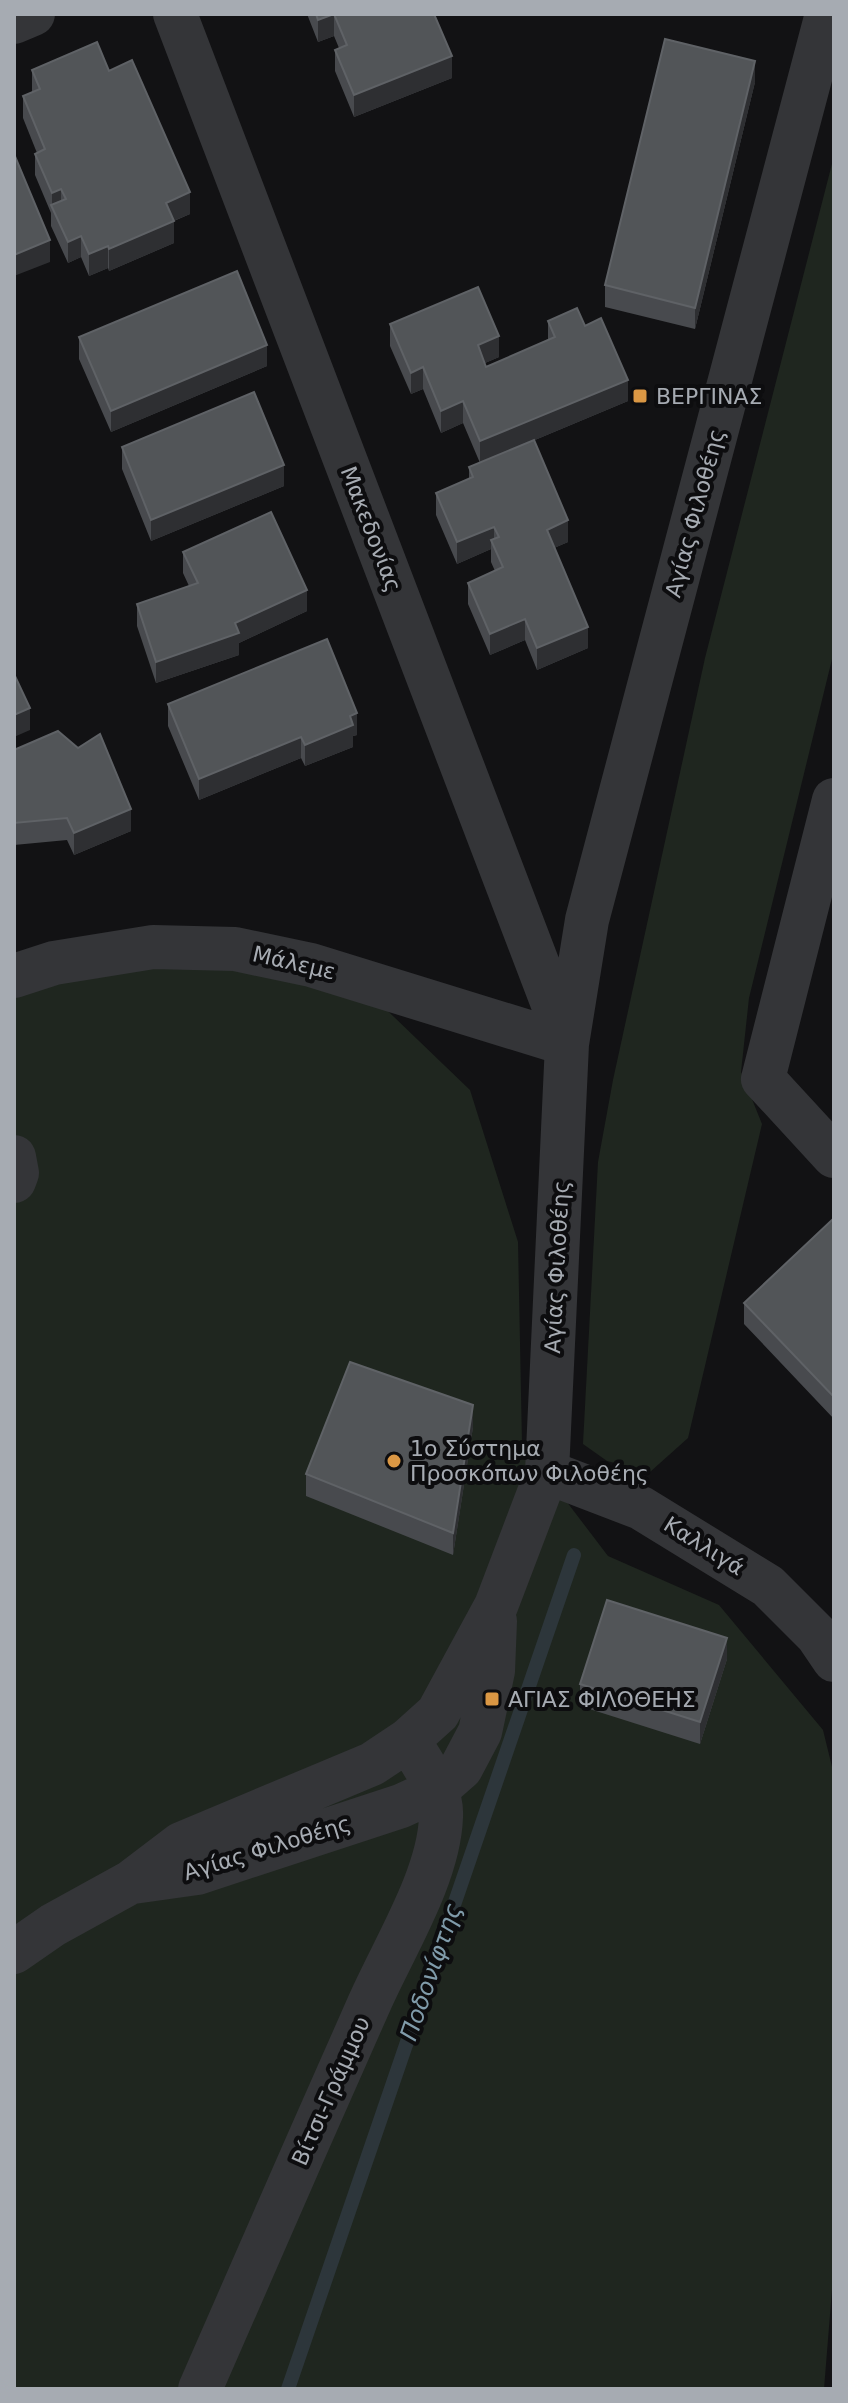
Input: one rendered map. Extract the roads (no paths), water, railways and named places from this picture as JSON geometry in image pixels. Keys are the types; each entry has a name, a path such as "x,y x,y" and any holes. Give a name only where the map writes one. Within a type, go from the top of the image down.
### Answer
{"street":[{"path":"14,22 33,14"},
{"name":"Μακεδονίας","path":"175,14 567,1044"},
{"name":"Αγίας Φιλοθέης","path":"14,1952 53,1925 131,1882 181,1844 372,1764 408,1740 438,1713 496,1606 547,1472 567,1044 587,920 827,14"},
{"path":"834,800 763,1079 834,1156"},
{"path":"526,933 544,946 564,938 587,920"},
{"name":"Μάλεμε","path":"14,976 54,963 153,947 235,949 311,965 567,1044"},
{"path":"14,1157 17,1173 14,1181"},
{"name":"Καλλιγά","path":"547,1472 641,1508 768,1586 817,1635 834,1660"},
{"name":"Αγίας Φιλοθέης","path":"131,1882 197,1873 401,1806 436,1790 461,1768 480,1732 493,1671 496,1606"},
{"path":"408,1740 436,1790"},
{"name":"Βίτσι-Γράμμου","path":"200,2389 371,1999 432,1869 442,1814 436,1790"}],"waterway":[{"name":"Ποδονίφτης","path":"288,2389 574,1555"}],"place":[{"name":"ΒΕΡΓΙΝΑΣ","path":"640,396"},
{"name":"1ο Σύστημα Προσκόπων Φιλοθέης","path":"394,1461"},
{"name":"ΑΓΙΑΣ ΦΙΛΟΘΕΗΣ","path":"492,1699"}]}
